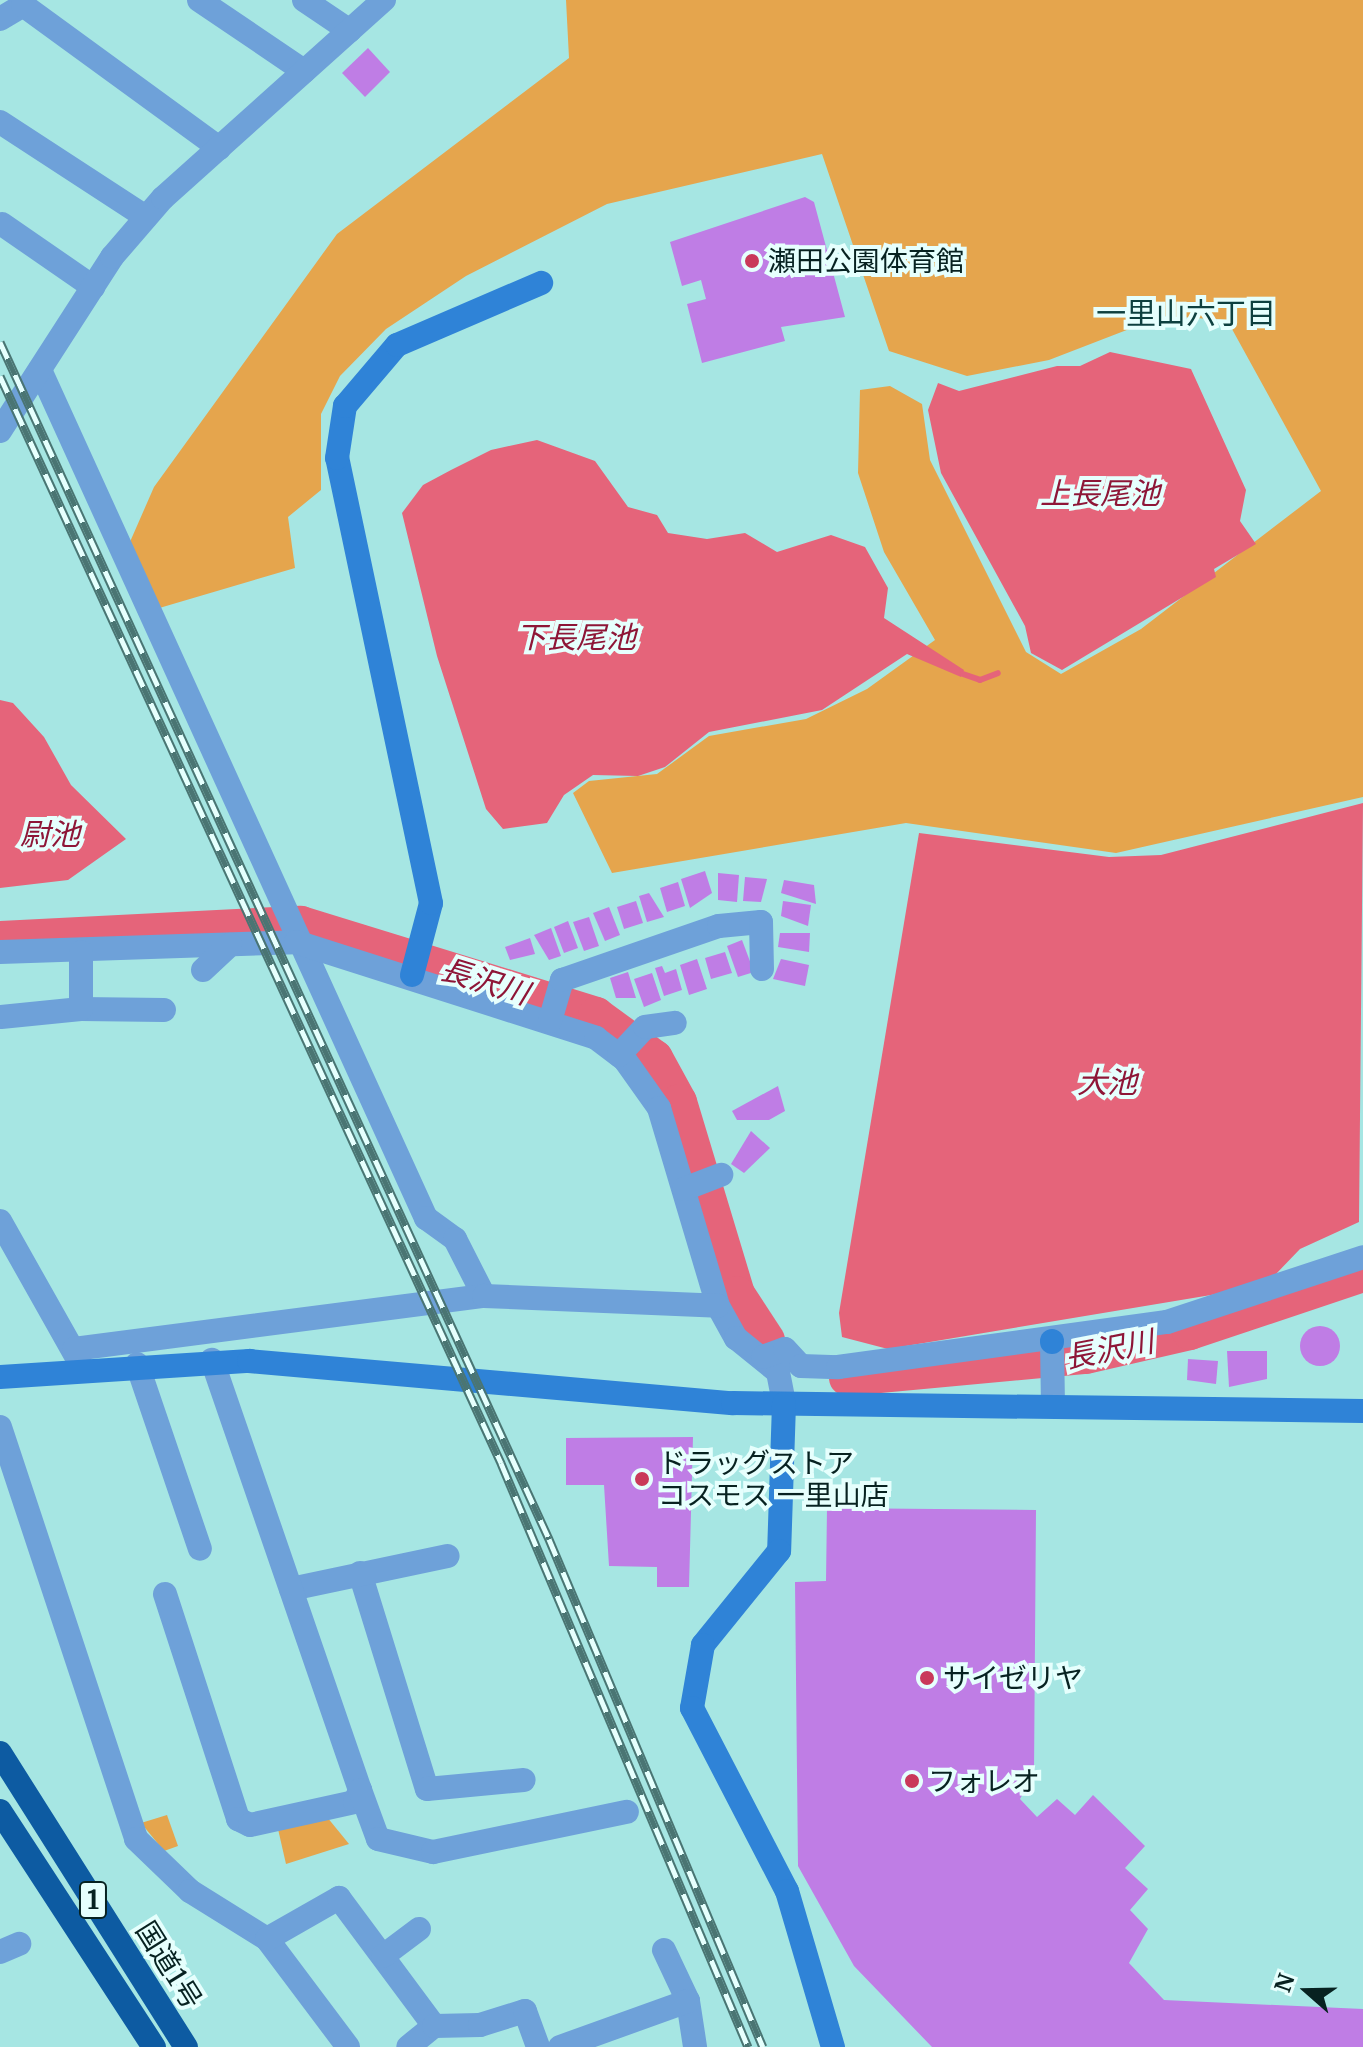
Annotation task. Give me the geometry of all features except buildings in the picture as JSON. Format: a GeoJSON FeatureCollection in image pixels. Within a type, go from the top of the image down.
{"type":"FeatureCollection","features":[{"type":"Feature","properties":{"kind":"highway","name":"国道1号"},"geometry":{"type":"LineString","coordinates":[[0,1753],[186,2047]]}},
{"type":"Feature","properties":{"kind":"highway","name":"国道1号"},"geometry":{"type":"LineString","coordinates":[[0,1811],[154,2047]]}},
{"type":"Feature","properties":{"kind":"highway"},"geometry":{"type":"LineString","coordinates":[[139,1975],[205,2047]]}},
{"type":"Feature","properties":{"kind":"highway"},"geometry":{"type":"LineString","coordinates":[[113,1984],[140,2047]]}},
{"type":"Feature","properties":{"kind":"street"},"geometry":{"type":"LineString","coordinates":[[199,0],[304,71]]}},
{"type":"Feature","properties":{"kind":"street"},"geometry":{"type":"LineString","coordinates":[[304,0],[350,31]]}},
{"type":"Feature","properties":{"kind":"street"},"geometry":{"type":"LineString","coordinates":[[0,431],[93,287],[146,217],[384,0]]}},
{"type":"Feature","properties":{"kind":"street"},"geometry":{"type":"LineString","coordinates":[[0,19],[23,5],[219,148]]}},
{"type":"Feature","properties":{"kind":"street"},"geometry":{"type":"LineString","coordinates":[[0,122],[146,217]]}},
{"type":"Feature","properties":{"kind":"street"},"geometry":{"type":"LineString","coordinates":[[2,224],[93,287]]}},
{"type":"Feature","properties":{"kind":"street"},"geometry":{"type":"LineString","coordinates":[[412,975],[431,903],[337,458],[345,406],[397,345],[541,283]]}},
{"type":"Feature","properties":{"kind":"street"},"geometry":{"type":"LineString","coordinates":[[40,370],[296,942],[426,1218],[455,1239],[484,1296]]}},
{"type":"Feature","properties":{"kind":"street"},"geometry":{"type":"LineString","coordinates":[[550,1020],[562,982],[719,926],[761,922],[762,969]]}},
{"type":"Feature","properties":{"kind":"street"},"geometry":{"type":"LineString","coordinates":[[0,952],[81,952],[296,942],[412,975],[550,1020],[619,1054],[659,1108],[718,1306],[736,1338],[763,1357],[782,1382],[779,1551],[703,1645],[692,1708],[787,1891],[833,2047]]}},
{"type":"Feature","properties":{"kind":"street"},"geometry":{"type":"LineString","coordinates":[[203,970],[230,945]]}},
{"type":"Feature","properties":{"kind":"street"},"geometry":{"type":"LineString","coordinates":[[81,952],[81,1009]]}},
{"type":"Feature","properties":{"kind":"street"},"geometry":{"type":"LineString","coordinates":[[1,1017],[81,1009],[164,1010]]}},
{"type":"Feature","properties":{"kind":"street"},"geometry":{"type":"LineString","coordinates":[[619,1054],[644,1028],[675,1023]]}},
{"type":"Feature","properties":{"kind":"street"},"geometry":{"type":"LineString","coordinates":[[685,1189],[720,1175]]}},
{"type":"Feature","properties":{"kind":"street"},"geometry":{"type":"LineString","coordinates":[[0,1221],[78,1359]]}},
{"type":"Feature","properties":{"kind":"street"},"geometry":{"type":"LineString","coordinates":[[763,1357],[785,1349],[801,1366],[838,1367],[1052,1342],[1167,1322],[1363,1257]]}},
{"type":"Feature","properties":{"kind":"street"},"geometry":{"type":"LineString","coordinates":[[0,1377],[78,1359],[484,1296],[718,1306]]}},
{"type":"Feature","properties":{"kind":"street"},"geometry":{"type":"LineString","coordinates":[[1052,1342],[1053,1407]]}},
{"type":"Feature","properties":{"kind":"street"},"geometry":{"type":"LineString","coordinates":[[78,1359],[137,1364],[212,1360],[784,1404],[1363,1411]]}},
{"type":"Feature","properties":{"kind":"street"},"geometry":{"type":"LineString","coordinates":[[212,1360],[378,1839],[433,1852],[627,1812]]}},
{"type":"Feature","properties":{"kind":"street"},"geometry":{"type":"LineString","coordinates":[[137,1364],[200,1549]]}},
{"type":"Feature","properties":{"kind":"street"},"geometry":{"type":"LineString","coordinates":[[0,1427],[136,1839],[190,1891],[267,1939],[348,2047]]}},
{"type":"Feature","properties":{"kind":"street"},"geometry":{"type":"LineString","coordinates":[[291,1589],[448,1556]]}},
{"type":"Feature","properties":{"kind":"street"},"geometry":{"type":"LineString","coordinates":[[360,1573],[427,1789],[524,1780]]}},
{"type":"Feature","properties":{"kind":"street"},"geometry":{"type":"LineString","coordinates":[[165,1594],[238,1819],[250,1825],[355,1802],[360,1790]]}},
{"type":"Feature","properties":{"kind":"street"},"geometry":{"type":"LineString","coordinates":[[267,1939],[339,1898],[434,2026]]}},
{"type":"Feature","properties":{"kind":"street"},"geometry":{"type":"LineString","coordinates":[[383,1956],[419,1929]]}},
{"type":"Feature","properties":{"kind":"street"},"geometry":{"type":"LineString","coordinates":[[664,1950],[688,2001],[695,2047]]}},
{"type":"Feature","properties":{"kind":"street"},"geometry":{"type":"LineString","coordinates":[[560,2047],[688,2001]]}},
{"type":"Feature","properties":{"kind":"street"},"geometry":{"type":"LineString","coordinates":[[408,2047],[434,2026],[480,2025],[525,2011],[538,2047]]}},
{"type":"Feature","properties":{"kind":"shaded area"},"geometry":{"type":"Polygon","coordinates":[[[566,0],[1363,0],[1363,797],[1116,853],[906,823],[612,873],[573,793],[589,781],[657,774],[709,736],[806,719],[867,689],[935,640],[884,552],[858,473],[860,390],[890,386],[922,404],[930,460],[1026,652],[1061,674],[1141,629],[1321,491],[1227,320],[1163,316],[1049,360],[967,376],[889,351],[822,154],[607,204],[466,276],[386,329],[340,376],[321,414],[321,490],[288,517],[295,568],[156,609],[126,551],[154,487],[337,234],[569,58],[566,0]]]}},
{"type":"Feature","properties":{"kind":"shaded area"},"geometry":{"type":"Polygon","coordinates":[[[167,1815],[178,1846],[164,1851],[141,1823],[167,1815]]]}},
{"type":"Feature","properties":{"kind":"shaded area"},"geometry":{"type":"Polygon","coordinates":[[[327,1817],[349,1844],[286,1864],[278,1829],[327,1817]]]}},
{"type":"Feature","properties":{"kind":"water","name":"上長尾池"},"geometry":{"type":"Polygon","coordinates":[[[1110,352],[1191,369],[1246,490],[1240,521],[1256,544],[1214,569],[1216,577],[1062,670],[1031,653],[1025,626],[941,473],[928,410],[938,383],[959,391],[1057,366],[1080,366],[1110,352]]]}},
{"type":"Feature","properties":{"kind":"water","name":"下長尾池"},"geometry":{"type":"Polygon","coordinates":[[[537,440],[595,461],[628,507],[657,515],[668,533],[707,539],[745,533],[777,552],[831,535],[865,547],[888,588],[884,618],[964,670],[961,677],[907,654],[822,710],[709,732],[665,767],[638,776],[593,775],[564,795],[547,823],[503,829],[486,809],[437,656],[402,513],[423,485],[491,450],[537,440]]]}},
{"type":"Feature","properties":{"kind":"water","name":"尉池"},"geometry":{"type":"Polygon","coordinates":[[[0,700],[13,703],[44,737],[71,785],[126,839],[68,880],[0,888],[0,700]]]}},
{"type":"Feature","properties":{"kind":"water","name":"大池"},"geometry":{"type":"Polygon","coordinates":[[[1363,803],[1359,1222],[1300,1249],[1275,1275],[1217,1294],[888,1349],[842,1337],[839,1313],[919,833],[1109,857],[1161,855],[1363,803]]]}},
{"type":"Feature","properties":{"kind":"waterway"},"geometry":{"type":"LineString","coordinates":[[963,674],[980,680],[998,673]]}},
{"type":"Feature","properties":{"kind":"waterway","name":"長沢川"},"geometry":{"type":"LineString","coordinates":[[0,939],[301,924],[596,1015],[655,1058],[679,1102],[737,1294],[767,1340]]}},
{"type":"Feature","properties":{"kind":"waterway","name":"長沢川"},"geometry":{"type":"LineString","coordinates":[[847,1378],[1086,1356],[1190,1332],[1363,1274]]}},
{"type":"Feature","properties":{"kind":"railway"},"geometry":{"type":"LineString","coordinates":[[0,342],[549,1539],[763,2047]]}},
{"type":"Feature","properties":{"kind":"railway"},"geometry":{"type":"LineString","coordinates":[[0,376],[501,1463],[748,2047]]}},
{"type":"Feature","properties":{"kind":"place","name":"瀬田公園体育館"},"geometry":{"type":"Point","coordinates":[752,261]}},
{"type":"Feature","properties":{"kind":"place","name":"ドラッグストア コスモス 一里山店"},"geometry":{"type":"Point","coordinates":[642,1479]}},
{"type":"Feature","properties":{"kind":"place","name":"サイゼリヤ"},"geometry":{"type":"Point","coordinates":[927,1678]}},
{"type":"Feature","properties":{"kind":"place","name":"フォレオ"},"geometry":{"type":"Point","coordinates":[912,1781]}},
{"type":"Feature","properties":{"kind":"district","name":"一里山六丁目"},"geometry":{"type":"Point","coordinates":[1186,313]}}]}
